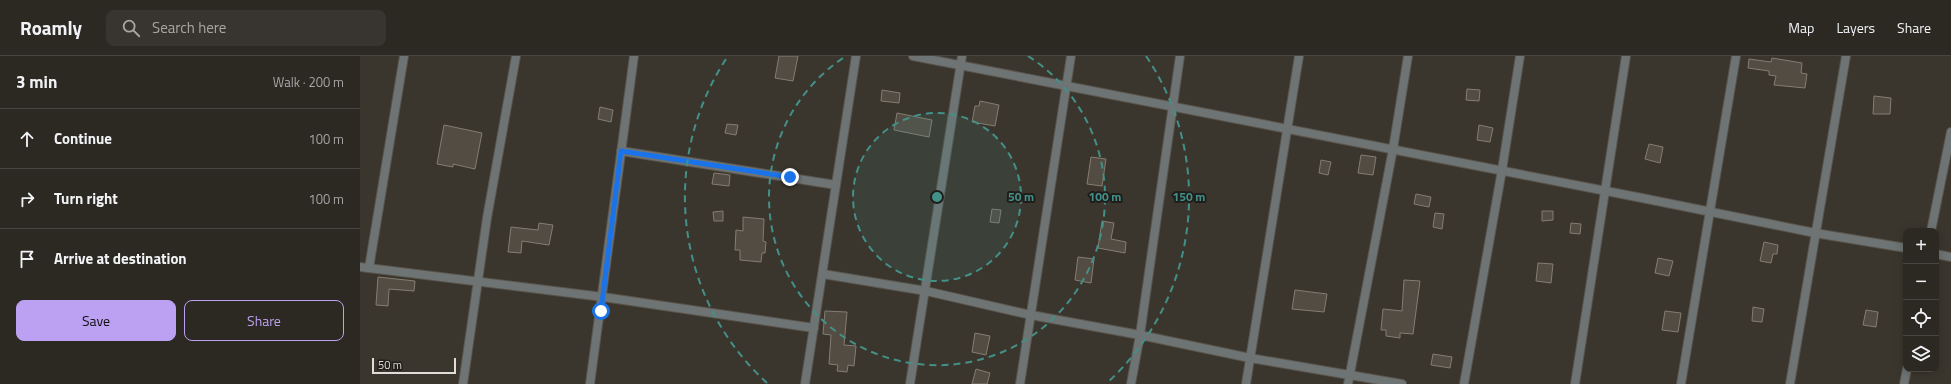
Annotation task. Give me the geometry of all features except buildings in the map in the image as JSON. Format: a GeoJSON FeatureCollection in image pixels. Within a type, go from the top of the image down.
{"type":"FeatureCollection","features":[{"type":"Feature","properties":{"kind":"street"},"geometry":{"type":"LineString","coordinates":[[369,268],[404,56]]}},
{"type":"Feature","properties":{"kind":"street"},"geometry":{"type":"LineString","coordinates":[[463,384],[487,218],[516,56]]}},
{"type":"Feature","properties":{"kind":"street"},"geometry":{"type":"LineString","coordinates":[[590,384],[603,297],[634,56]]}},
{"type":"Feature","properties":{"kind":"street"},"geometry":{"type":"LineString","coordinates":[[805,384],[856,56]]}},
{"type":"Feature","properties":{"kind":"street"},"geometry":{"type":"LineString","coordinates":[[913,56],[1605,190],[1815,233],[1903,248]]}},
{"type":"Feature","properties":{"kind":"street"},"geometry":{"type":"LineString","coordinates":[[910,384],[926,292],[962,56]]}},
{"type":"Feature","properties":{"kind":"street"},"geometry":{"type":"LineString","coordinates":[[1020,384],[1071,56]]}},
{"type":"Feature","properties":{"kind":"street"},"geometry":{"type":"LineString","coordinates":[[1131,384],[1140,335],[1180,56]]}},
{"type":"Feature","properties":{"kind":"street"},"geometry":{"type":"LineString","coordinates":[[1246,384],[1299,56]]}},
{"type":"Feature","properties":{"kind":"street"},"geometry":{"type":"LineString","coordinates":[[1348,384],[1393,149],[1408,56]]}},
{"type":"Feature","properties":{"kind":"street"},"geometry":{"type":"LineString","coordinates":[[1464,384],[1502,170],[1520,56]]}},
{"type":"Feature","properties":{"kind":"street"},"geometry":{"type":"LineString","coordinates":[[1575,384],[1626,56]]}},
{"type":"Feature","properties":{"kind":"street"},"geometry":{"type":"LineString","coordinates":[[1681,384],[1736,56]]}},
{"type":"Feature","properties":{"kind":"street"},"geometry":{"type":"LineString","coordinates":[[1790,384],[1846,56]]}},
{"type":"Feature","properties":{"kind":"street"},"geometry":{"type":"LineString","coordinates":[[1932,228],[1951,132]]}},
{"type":"Feature","properties":{"kind":"street"},"geometry":{"type":"LineString","coordinates":[[621,151],[836,185]]}},
{"type":"Feature","properties":{"kind":"street"},"geometry":{"type":"LineString","coordinates":[[1939,255],[1951,257]]}},
{"type":"Feature","properties":{"kind":"street"},"geometry":{"type":"LineString","coordinates":[[360,268],[603,297],[814,328]]}},
{"type":"Feature","properties":{"kind":"street"},"geometry":{"type":"LineString","coordinates":[[823,274],[926,292],[1031,315],[1140,335],[1250,358],[1402,384]]}},
{"type":"Feature","properties":{"kind":"street"},"geometry":{"type":"LineString","coordinates":[[1904,384],[1906,372]]}},
{"type":"Feature","properties":{"kind":"route"},"geometry":{"type":"LineString","coordinates":[[601,311],[621,151],[790,177]]}}]}
